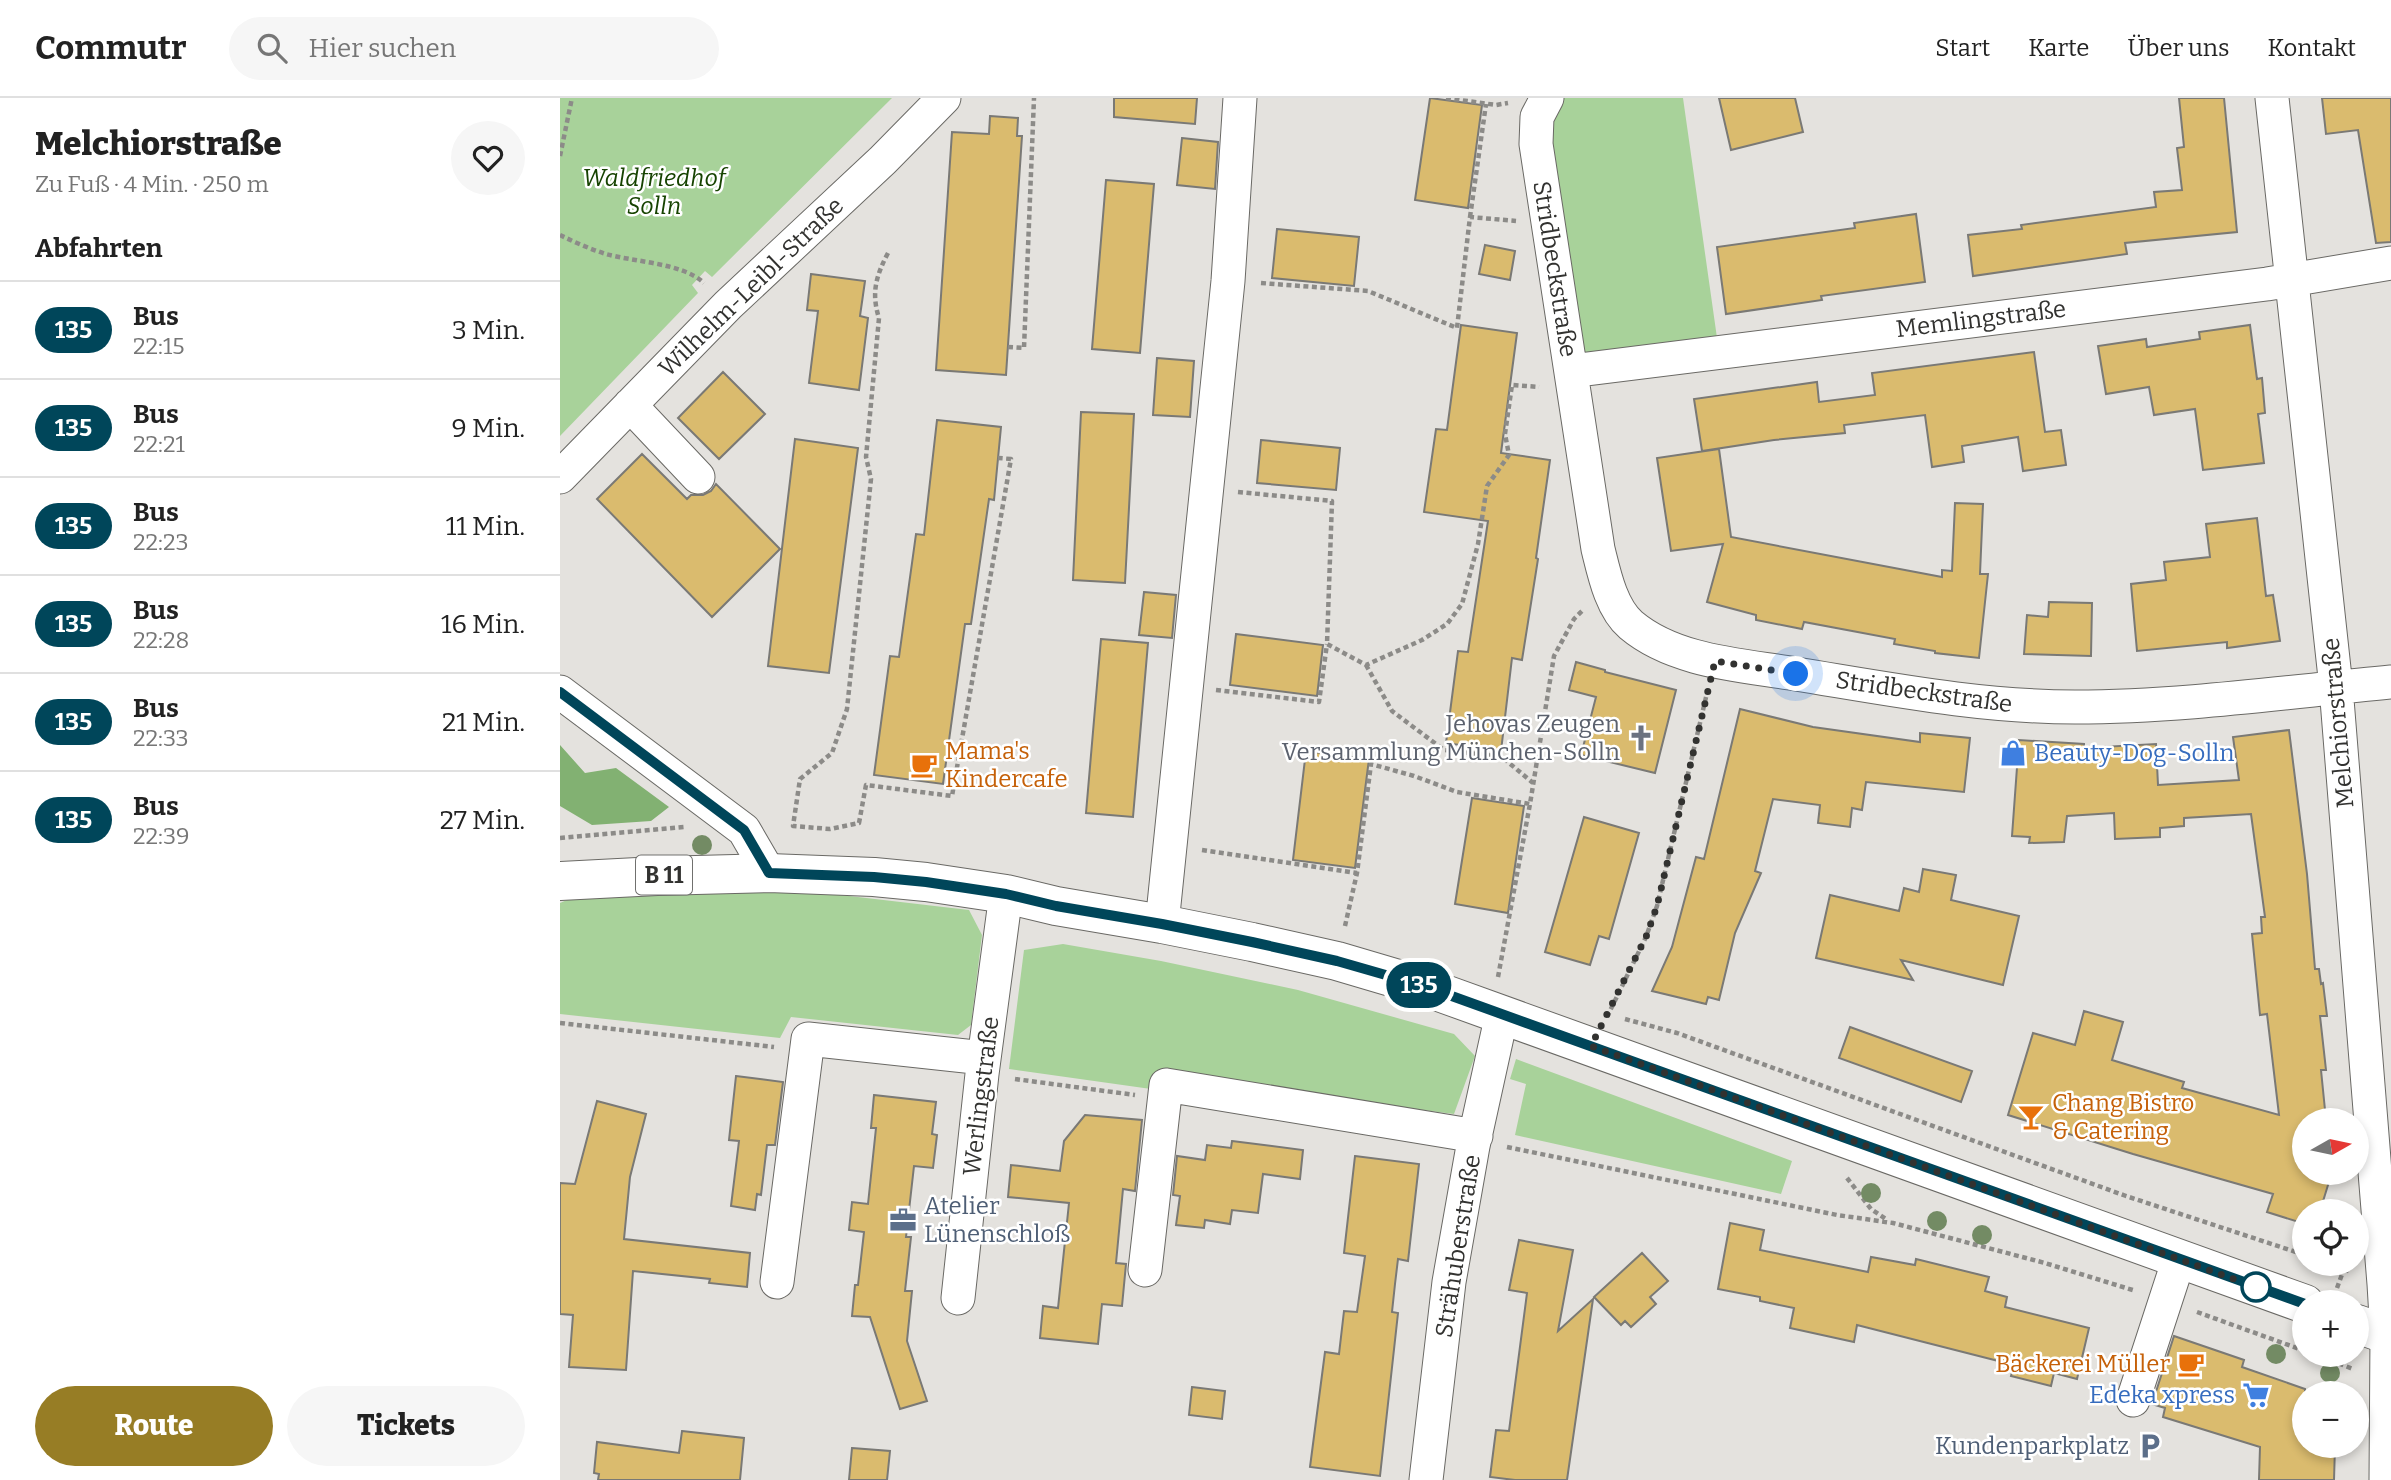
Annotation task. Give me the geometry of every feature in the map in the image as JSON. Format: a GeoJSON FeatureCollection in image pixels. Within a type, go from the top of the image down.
{"type":"FeatureCollection","features":[{"type":"Feature","properties":{"kind":"main road","name":"B 11"},"geometry":{"type":"LineString","coordinates":[[560,881],[769,873],[926,882],[1006,894],[1056,906],[1162,924],[1337,961],[1424,986],[1500,998],[1598,1026],[2179,1259],[2292,1299]]}},
{"type":"Feature","properties":{"kind":"street","name":"Wilhelm-Leibl-Straße"},"geometry":{"type":"LineString","coordinates":[[560,477],[728,306],[883,160],[944,98]]}},
{"type":"Feature","properties":{"kind":"street"},"geometry":{"type":"LineString","coordinates":[[1162,924],[1228,281],[1240,98]]}},
{"type":"Feature","properties":{"kind":"street","name":"Stridbeckstraße"},"geometry":{"type":"LineString","coordinates":[[1547,98],[1537,117],[1536,144],[1598,549],[1607,589],[1629,624],[1658,644],[1715,661],[1930,696],[2009,705],[2147,705],[2391,682]]}},
{"type":"Feature","properties":{"kind":"street","name":"Melchiorstraße"},"geometry":{"type":"LineString","coordinates":[[2272,98],[2336,687],[2378,1331],[2386,1381],[2388,1474]]}},
{"type":"Feature","properties":{"kind":"street","name":"Memlingstraße"},"geometry":{"type":"LineString","coordinates":[[1572,378],[2291,280],[2391,263]]}},
{"type":"Feature","properties":{"kind":"street"},"geometry":{"type":"LineString","coordinates":[[630,405],[698,477]]}},
{"type":"Feature","properties":{"kind":"street"},"geometry":{"type":"LineString","coordinates":[[560,692],[744,830],[769,873]]}},
{"type":"Feature","properties":{"kind":"street","name":"Werlingstraße"},"geometry":{"type":"LineString","coordinates":[[958,1298],[984,1058],[1006,894]]}},
{"type":"Feature","properties":{"kind":"street","name":"Strähuberstraße"},"geometry":{"type":"LineString","coordinates":[[1426,1480],[1449,1282],[1500,998]]}},
{"type":"Feature","properties":{"kind":"street"},"geometry":{"type":"LineString","coordinates":[[777,1282],[808,1039],[984,1058]]}},
{"type":"Feature","properties":{"kind":"street"},"geometry":{"type":"LineString","coordinates":[[1144,1269],[1166,1085],[1476,1136]]}},
{"type":"Feature","properties":{"kind":"street"},"geometry":{"type":"LineString","coordinates":[[2133,1400],[2179,1259]]}},
{"type":"Feature","properties":{"kind":"path"},"geometry":{"type":"LineString","coordinates":[[560,156],[572,98]]}},
{"type":"Feature","properties":{"kind":"path"},"geometry":{"type":"LineString","coordinates":[[1008,346],[1024,348],[1034,98]]}},
{"type":"Feature","properties":{"kind":"path"},"geometry":{"type":"LineString","coordinates":[[1446,98],[1496,106],[1512,102]]}},
{"type":"Feature","properties":{"kind":"path"},"geometry":{"type":"LineString","coordinates":[[1228,281],[1368,291],[1457,328],[1486,104]]}},
{"type":"Feature","properties":{"kind":"path"},"geometry":{"type":"LineString","coordinates":[[1470,217],[1548,223]]}},
{"type":"Feature","properties":{"kind":"path"},"geometry":{"type":"LineString","coordinates":[[560,235],[604,253],[673,269],[698,278]]}},
{"type":"Feature","properties":{"kind":"path"},"geometry":{"type":"LineString","coordinates":[[888,253],[878,271],[874,302],[879,318],[866,457],[871,478],[847,709],[832,754],[800,779],[793,826],[830,829],[859,823],[866,785],[952,796],[1011,459],[998,458]]}},
{"type":"Feature","properties":{"kind":"path"},"geometry":{"type":"LineString","coordinates":[[1366,665],[1422,640],[1447,624],[1462,604],[1478,544],[1487,486],[1509,455],[1505,434],[1512,385],[1550,388],[1572,378]]}},
{"type":"Feature","properties":{"kind":"path"},"geometry":{"type":"LineString","coordinates":[[1188,686],[1319,702],[1327,644],[1332,501],[1206,488]]}},
{"type":"Feature","properties":{"kind":"path"},"geometry":{"type":"LineString","coordinates":[[1500,998],[1554,656],[1574,619],[1607,589]]}},
{"type":"Feature","properties":{"kind":"path"},"geometry":{"type":"LineString","coordinates":[[1327,644],[1366,665],[1392,711],[1444,750],[1502,757],[1533,784]]}},
{"type":"Feature","properties":{"kind":"path"},"geometry":{"type":"LineString","coordinates":[[1598,1026],[1646,937],[1657,906],[1715,661]]}},
{"type":"Feature","properties":{"kind":"path"},"geometry":{"type":"LineString","coordinates":[[1343,935],[1357,873],[1371,764],[1457,792],[1530,804]]}},
{"type":"Feature","properties":{"kind":"path"},"geometry":{"type":"LineString","coordinates":[[560,838],[688,827]]}},
{"type":"Feature","properties":{"kind":"path"},"geometry":{"type":"LineString","coordinates":[[1172,846],[1357,873]]}},
{"type":"Feature","properties":{"kind":"path"},"geometry":{"type":"LineString","coordinates":[[1598,1026],[1632,1020],[1677,1032],[2126,1196],[2292,1251]]}},
{"type":"Feature","properties":{"kind":"path"},"geometry":{"type":"LineString","coordinates":[[1893,1223],[2045,1262],[2292,1346]]}},
{"type":"Feature","properties":{"kind":"path"},"geometry":{"type":"LineString","coordinates":[[2349,1367],[2386,1381]]}},
{"type":"Feature","properties":{"kind":"green space","name":"Waldfriedhof Solln"},"geometry":{"type":"Polygon","coordinates":[[[560,98],[892,98],[712,277],[705,271],[692,285],[698,293],[560,436],[560,98]]]}},
{"type":"Feature","properties":{"kind":"green space"},"geometry":{"type":"Polygon","coordinates":[[[1547,98],[1683,98],[1719,352],[1571,371],[1547,98]]]}},
{"type":"Feature","properties":{"kind":"green space"},"geometry":{"type":"Polygon","coordinates":[[[560,745],[585,773],[616,768],[669,807],[651,821],[592,825],[560,806],[560,745]]]}},
{"type":"Feature","properties":{"kind":"green space"},"geometry":{"type":"Polygon","coordinates":[[[708,891],[815,892],[969,910],[982,935],[971,1025],[958,1035],[791,1017],[780,1038],[560,1014],[560,903],[576,896],[708,891]]]}},
{"type":"Feature","properties":{"kind":"green space"},"geometry":{"type":"Polygon","coordinates":[[[1063,944],[1161,961],[1298,990],[1454,1034],[1475,1056],[1454,1114],[1155,1076],[1151,1089],[1009,1069],[1024,950],[1063,944]]]}},
{"type":"Feature","properties":{"kind":"green space"},"geometry":{"type":"Polygon","coordinates":[[[1516,1059],[1792,1161],[1781,1194],[1515,1135],[1526,1084],[1510,1079],[1516,1059]]]}},
{"type":"Feature","properties":{"kind":"building"},"geometry":{"type":"Polygon","coordinates":[[[1114,98],[1197,98],[1195,124],[1114,117],[1114,98]]]}},
{"type":"Feature","properties":{"kind":"building"},"geometry":{"type":"Polygon","coordinates":[[[1430,98],[1482,105],[1468,208],[1415,200],[1430,98]]]}},
{"type":"Feature","properties":{"kind":"building"},"geometry":{"type":"Polygon","coordinates":[[[1719,98],[1795,98],[1803,132],[1731,150],[1719,98]]]}},
{"type":"Feature","properties":{"kind":"building"},"geometry":{"type":"Polygon","coordinates":[[[2179,98],[2224,98],[2237,232],[2125,243],[2127,254],[1973,276],[1968,235],[2156,207],[2154,192],[2182,190],[2177,148],[2184,147],[2179,98]]]}},
{"type":"Feature","properties":{"kind":"building"},"geometry":{"type":"Polygon","coordinates":[[[2322,98],[2391,98],[2391,242],[2376,243],[2358,130],[2326,134],[2322,98]]]}},
{"type":"Feature","properties":{"kind":"building"},"geometry":{"type":"Polygon","coordinates":[[[990,116],[1018,118],[1017,136],[1022,136],[1006,375],[936,370],[952,132],[989,134],[990,116]]]}},
{"type":"Feature","properties":{"kind":"building"},"geometry":{"type":"Polygon","coordinates":[[[1182,138],[1218,142],[1215,189],[1177,185],[1182,138]]]}},
{"type":"Feature","properties":{"kind":"building"},"geometry":{"type":"Polygon","coordinates":[[[1106,180],[1154,184],[1140,353],[1092,349],[1106,180]]]}},
{"type":"Feature","properties":{"kind":"building"},"geometry":{"type":"Polygon","coordinates":[[[1916,214],[1925,282],[1821,296],[1822,300],[1726,314],[1717,247],[1855,228],[1854,223],[1916,214]]]}},
{"type":"Feature","properties":{"kind":"building"},"geometry":{"type":"Polygon","coordinates":[[[1277,229],[1359,237],[1354,286],[1272,278],[1277,229]]]}},
{"type":"Feature","properties":{"kind":"building"},"geometry":{"type":"Polygon","coordinates":[[[1485,245],[1515,251],[1510,280],[1479,274],[1485,245]]]}},
{"type":"Feature","properties":{"kind":"building"},"geometry":{"type":"Polygon","coordinates":[[[811,274],[865,281],[860,316],[868,318],[859,390],[809,383],[818,311],[807,310],[811,274]]]}},
{"type":"Feature","properties":{"kind":"building"},"geometry":{"type":"Polygon","coordinates":[[[1461,325],[1517,333],[1501,453],[1550,460],[1522,660],[1512,658],[1501,751],[1446,743],[1458,651],[1468,652],[1488,521],[1424,512],[1436,429],[1447,430],[1461,325]]]}},
{"type":"Feature","properties":{"kind":"building"},"geometry":{"type":"Polygon","coordinates":[[[2250,325],[2257,379],[2262,378],[2265,413],[2258,414],[2264,463],[2203,470],[2195,409],[2154,415],[2149,387],[2106,394],[2098,346],[2146,339],[2147,347],[2200,339],[2199,332],[2250,325]]]}},
{"type":"Feature","properties":{"kind":"building"},"geometry":{"type":"Polygon","coordinates":[[[2034,352],[2045,432],[2061,430],[2066,465],[2023,471],[2018,437],[1962,446],[1964,462],[1932,467],[1925,415],[1844,425],[1845,433],[1702,451],[1694,399],[1817,382],[1819,402],[1875,395],[1872,373],[2034,352]]]}},
{"type":"Feature","properties":{"kind":"building"},"geometry":{"type":"Polygon","coordinates":[[[1157,358],[1194,361],[1190,417],[1153,415],[1157,358]]]}},
{"type":"Feature","properties":{"kind":"building"},"geometry":{"type":"Polygon","coordinates":[[[723,372],[765,414],[719,459],[678,418],[723,372]]]}},
{"type":"Feature","properties":{"kind":"building"},"geometry":{"type":"Polygon","coordinates":[[[1081,412],[1134,414],[1125,583],[1073,580],[1081,412]]]}},
{"type":"Feature","properties":{"kind":"building"},"geometry":{"type":"Polygon","coordinates":[[[937,420],[1001,427],[994,500],[989,499],[971,624],[965,624],[943,784],[874,775],[890,656],[899,657],[916,534],[924,535],[937,420]]]}},
{"type":"Feature","properties":{"kind":"building"},"geometry":{"type":"Polygon","coordinates":[[[795,439],[858,448],[829,673],[768,666],[795,439]]]}},
{"type":"Feature","properties":{"kind":"building"},"geometry":{"type":"Polygon","coordinates":[[[1261,440],[1340,448],[1336,490],[1257,483],[1261,440]]]}},
{"type":"Feature","properties":{"kind":"building"},"geometry":{"type":"Polygon","coordinates":[[[1719,449],[1731,537],[1942,577],[1942,570],[1952,571],[1955,503],[1983,504],[1980,574],[1988,574],[1979,658],[1935,653],[1894,644],[1895,639],[1804,622],[1802,629],[1756,620],[1756,615],[1707,602],[1723,544],[1671,551],[1657,458],[1719,449]]]}},
{"type":"Feature","properties":{"kind":"building"},"geometry":{"type":"Polygon","coordinates":[[[642,454],[687,499],[691,495],[703,495],[711,491],[716,484],[780,549],[712,617],[597,499],[642,454]]]}},
{"type":"Feature","properties":{"kind":"building"},"geometry":{"type":"Polygon","coordinates":[[[2257,518],[2266,596],[2273,595],[2280,641],[2227,648],[2227,642],[2137,651],[2131,584],[2166,580],[2164,562],[2210,557],[2206,524],[2257,518]]]}},
{"type":"Feature","properties":{"kind":"building"},"geometry":{"type":"Polygon","coordinates":[[[1144,592],[1176,595],[1172,638],[1139,635],[1144,592]]]}},
{"type":"Feature","properties":{"kind":"building"},"geometry":{"type":"Polygon","coordinates":[[[2049,602],[2092,603],[2091,656],[2024,654],[2027,615],[2048,617],[2049,602]]]}},
{"type":"Feature","properties":{"kind":"building"},"geometry":{"type":"Polygon","coordinates":[[[1236,634],[1323,645],[1317,696],[1230,685],[1236,634]]]}},
{"type":"Feature","properties":{"kind":"building"},"geometry":{"type":"Polygon","coordinates":[[[1101,639],[1148,643],[1133,817],[1086,813],[1101,639]]]}},
{"type":"Feature","properties":{"kind":"building"},"geometry":{"type":"Polygon","coordinates":[[[1576,662],[1676,690],[1655,773],[1581,755],[1596,697],[1569,690],[1576,662]]]}},
{"type":"Feature","properties":{"kind":"building"},"geometry":{"type":"Polygon","coordinates":[[[1740,709],[1813,727],[1920,742],[1920,733],[1970,738],[1964,792],[1866,782],[1862,810],[1852,808],[1850,827],[1818,823],[1820,805],[1773,799],[1755,871],[1761,873],[1735,933],[1719,1000],[1708,997],[1706,1004],[1652,991],[1672,947],[1696,857],[1704,859],[1740,709]]]}},
{"type":"Feature","properties":{"kind":"building"},"geometry":{"type":"Polygon","coordinates":[[[2289,730],[2307,874],[2315,969],[2319,969],[2321,984],[2323,983],[2327,1016],[2320,1016],[2326,1070],[2321,1070],[2325,1108],[2292,1108],[2292,1185],[2328,1185],[2324,1199],[2292,1199],[2292,1220],[2267,1212],[2273,1194],[2008,1115],[2033,1033],[2075,1045],[2084,1011],[2123,1022],[2112,1060],[2184,1082],[2182,1088],[2279,1115],[2267,1014],[2260,1015],[2252,934],[2262,933],[2261,917],[2265,917],[2251,814],[2184,818],[2184,826],[2160,828],[2160,837],[2115,839],[2114,813],[2067,816],[2064,842],[2029,843],[2030,837],[2012,836],[2019,740],[2084,744],[2084,748],[2156,744],[2158,785],[2239,780],[2233,737],[2289,730]]]}},
{"type":"Feature","properties":{"kind":"building"},"geometry":{"type":"Polygon","coordinates":[[[1306,751],[1369,759],[1355,868],[1293,860],[1306,751]]]}},
{"type":"Feature","properties":{"kind":"building"},"geometry":{"type":"Polygon","coordinates":[[[1472,798],[1524,806],[1508,913],[1455,904],[1472,798]]]}},
{"type":"Feature","properties":{"kind":"building"},"geometry":{"type":"Polygon","coordinates":[[[1584,817],[1639,833],[1609,939],[1599,936],[1590,965],[1545,952],[1584,817]]]}},
{"type":"Feature","properties":{"kind":"building"},"geometry":{"type":"Polygon","coordinates":[[[1923,869],[1956,875],[1951,900],[2019,916],[2003,985],[1901,960],[1913,980],[1816,958],[1830,895],[1899,911],[1904,888],[1919,892],[1923,869]]]}},
{"type":"Feature","properties":{"kind":"building"},"geometry":{"type":"Polygon","coordinates":[[[1850,1027],[1972,1071],[1961,1102],[1839,1058],[1850,1027]]]}},
{"type":"Feature","properties":{"kind":"building"},"geometry":{"type":"Polygon","coordinates":[[[736,1076],[783,1082],[775,1145],[767,1145],[761,1195],[757,1194],[755,1210],[731,1206],[739,1141],[729,1140],[736,1076]]]}},
{"type":"Feature","properties":{"kind":"building"},"geometry":{"type":"Polygon","coordinates":[[[874,1095],[936,1102],[932,1134],[937,1135],[933,1168],[914,1166],[906,1237],[911,1237],[905,1291],[912,1291],[907,1341],[927,1401],[900,1409],[870,1317],[852,1316],[864,1232],[849,1230],[852,1202],[868,1204],[876,1128],[871,1128],[874,1095]]]}},
{"type":"Feature","properties":{"kind":"building"},"geometry":{"type":"Polygon","coordinates":[[[597,1101],[646,1114],[630,1177],[624,1239],[750,1253],[747,1287],[709,1283],[710,1279],[633,1271],[626,1370],[569,1367],[573,1315],[560,1314],[560,1183],[575,1184],[597,1101]]]}},
{"type":"Feature","properties":{"kind":"building"},"geometry":{"type":"Polygon","coordinates":[[[1085,1115],[1142,1120],[1135,1191],[1123,1189],[1116,1263],[1126,1264],[1122,1306],[1102,1304],[1098,1344],[1040,1338],[1043,1306],[1058,1308],[1069,1203],[1008,1197],[1011,1165],[1060,1171],[1064,1141],[1085,1115]]]}},
{"type":"Feature","properties":{"kind":"building"},"geometry":{"type":"Polygon","coordinates":[[[1232,1141],[1303,1150],[1300,1179],[1263,1174],[1258,1213],[1232,1210],[1230,1224],[1205,1220],[1204,1228],[1176,1225],[1180,1196],[1173,1195],[1177,1156],[1205,1160],[1207,1145],[1231,1148],[1232,1141]]]}},
{"type":"Feature","properties":{"kind":"building"},"geometry":{"type":"Polygon","coordinates":[[[1355,1156],[1419,1164],[1408,1261],[1398,1259],[1392,1312],[1398,1313],[1380,1476],[1310,1467],[1325,1352],[1339,1354],[1344,1311],[1357,1312],[1365,1256],[1344,1253],[1355,1156]]]}},
{"type":"Feature","properties":{"kind":"building"},"geometry":{"type":"Polygon","coordinates":[[[1730,1223],[1764,1230],[1760,1250],[1868,1272],[1871,1257],[1915,1265],[1916,1259],[1989,1277],[1985,1291],[2007,1297],[2005,1307],[2089,1328],[2077,1379],[2054,1373],[2051,1386],[2011,1376],[2014,1365],[1857,1325],[1854,1342],[1790,1328],[1794,1308],[1760,1301],[1760,1297],[1718,1289],[1730,1223]]]}},
{"type":"Feature","properties":{"kind":"building"},"geometry":{"type":"Polygon","coordinates":[[[1519,1240],[1573,1250],[1558,1331],[1593,1299],[1567,1480],[1490,1477],[1496,1430],[1509,1431],[1527,1293],[1509,1290],[1519,1240]]]}},
{"type":"Feature","properties":{"kind":"building"},"geometry":{"type":"Polygon","coordinates":[[[1642,1253],[1668,1281],[1650,1297],[1656,1304],[1631,1327],[1625,1321],[1621,1325],[1594,1297],[1642,1253]]]}},
{"type":"Feature","properties":{"kind":"building"},"geometry":{"type":"Polygon","coordinates":[[[2174,1336],[2244,1360],[2242,1367],[2292,1384],[2292,1458],[2335,1458],[2334,1480],[2259,1480],[2260,1447],[2163,1417],[2165,1408],[2152,1404],[2174,1336]]]}},
{"type":"Feature","properties":{"kind":"building"},"geometry":{"type":"Polygon","coordinates":[[[1192,1387],[1225,1391],[1222,1419],[1189,1415],[1192,1387]]]}},
{"type":"Feature","properties":{"kind":"building"},"geometry":{"type":"Polygon","coordinates":[[[682,1431],[744,1438],[740,1480],[598,1480],[599,1474],[594,1473],[597,1442],[679,1453],[682,1431]]]}},
{"type":"Feature","properties":{"kind":"building"},"geometry":{"type":"Polygon","coordinates":[[[852,1448],[890,1451],[887,1480],[849,1480],[852,1448]]]}},
{"type":"Feature","properties":{"kind":"bus line","name":"135"},"geometry":{"type":"LineString","coordinates":[[560,692],[744,830],[769,873],[874,877],[964,887],[1162,924],[1337,961],[1424,986],[2292,1299]]}},
{"type":"Feature","properties":{"kind":"place","name":"Jehovas Zeugen Versammlung München-Solln"},"geometry":{"type":"Point","coordinates":[1641,738]}},
{"type":"Feature","properties":{"kind":"place","name":"Beauty-Dog-Solln"},"geometry":{"type":"Point","coordinates":[2013,753]}},
{"type":"Feature","properties":{"kind":"place","name":"Mama's Kindercafe"},"geometry":{"type":"Point","coordinates":[924,765]}},
{"type":"Feature","properties":{"kind":"place","name":"Chang Bistro & Catering"},"geometry":{"type":"Point","coordinates":[2031,1117]}},
{"type":"Feature","properties":{"kind":"place","name":"Atelier Lünenschloß"},"geometry":{"type":"Point","coordinates":[903,1220]}},
{"type":"Feature","properties":{"kind":"place","name":"Bäckerei Müller"},"geometry":{"type":"Point","coordinates":[2191,1364]}},
{"type":"Feature","properties":{"kind":"place","name":"Edeka xpress"},"geometry":{"type":"Point","coordinates":[2256,1395]}},
{"type":"Feature","properties":{"kind":"place","name":"Kundenparkplatz"},"geometry":{"type":"Point","coordinates":[2150,1446]}},
{"type":"Feature","properties":{"kind":"route"},"geometry":{"type":"LineString","coordinates":[[1796,674],[1715,661],[1657,906],[1646,937],[1591,1046],[2256,1287]]}}]}
